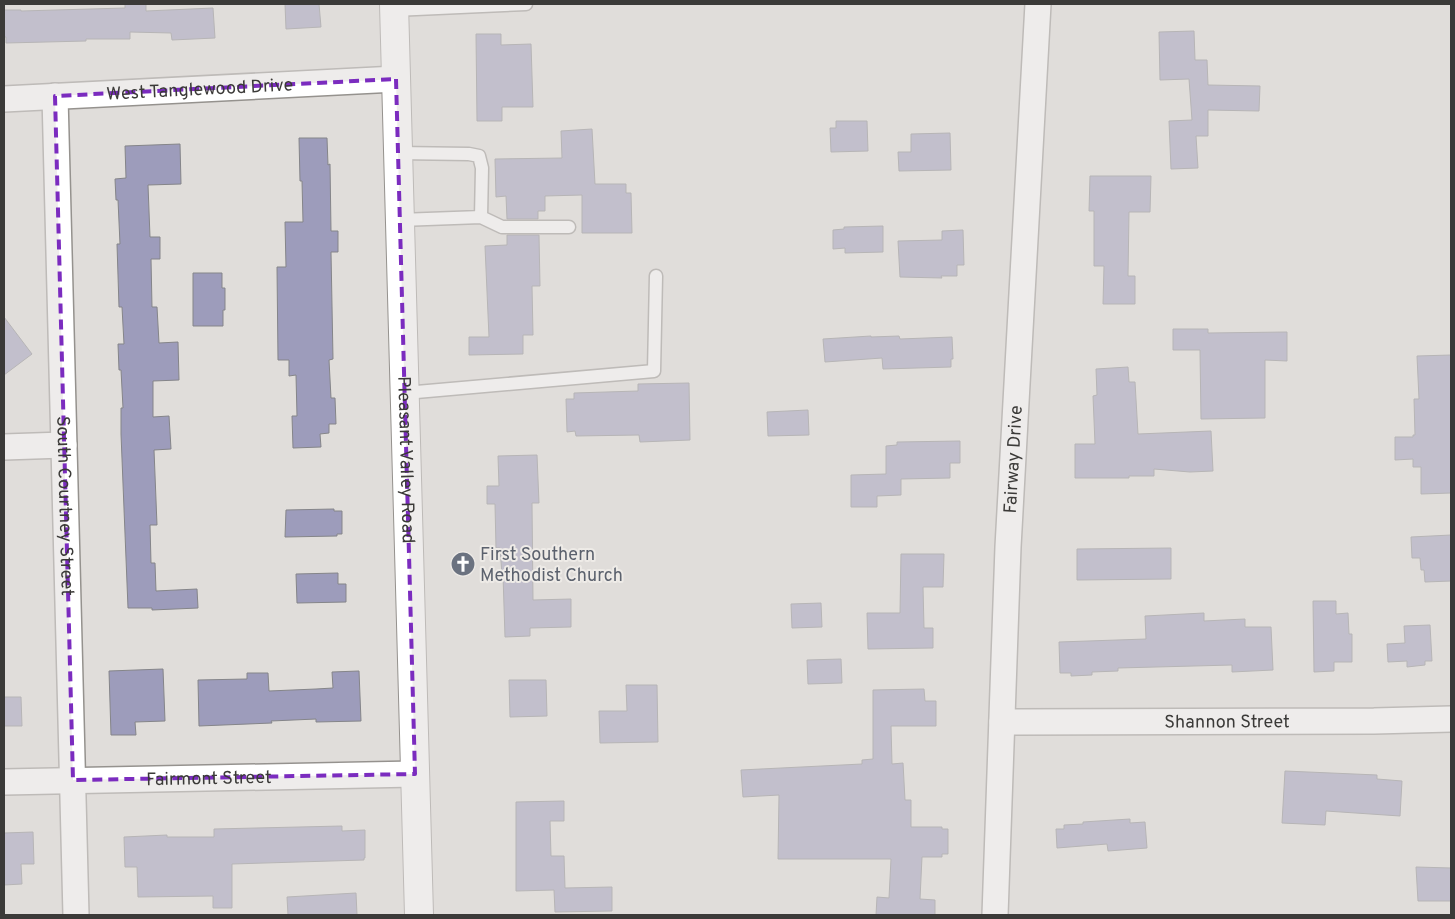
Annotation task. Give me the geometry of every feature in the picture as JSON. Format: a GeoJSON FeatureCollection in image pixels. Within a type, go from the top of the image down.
{"type":"FeatureCollection","features":[{"type":"Feature","properties":{"kind":"street","name":"Fairway Drive"},"geometry":{"type":"LineString","coordinates":[[995,915],[1008,537],[1038,4]]}},
{"type":"Feature","properties":{"kind":"street","name":"Pleasant Valley Road"},"geometry":{"type":"LineString","coordinates":[[394,7],[419,915]]}},
{"type":"Feature","properties":{"kind":"street","name":"West Tanglewood Drive"},"geometry":{"type":"LineString","coordinates":[[4,99],[396,79]]}},
{"type":"Feature","properties":{"kind":"street","name":"South Courtney Street"},"geometry":{"type":"LineString","coordinates":[[54,96],[76,915]]}},
{"type":"Feature","properties":{"kind":"street"},"geometry":{"type":"LineString","coordinates":[[4,447],[64,445]]}},
{"type":"Feature","properties":{"kind":"street","name":"Shannon Street"},"geometry":{"type":"LineString","coordinates":[[1002,722],[1451,719]]}},
{"type":"Feature","properties":{"kind":"street","name":"Fairmont Street"},"geometry":{"type":"LineString","coordinates":[[4,782],[415,774]]}},
{"type":"Feature","properties":{"kind":"lane"},"geometry":{"type":"LineString","coordinates":[[394,7],[526,4]]}},
{"type":"Feature","properties":{"kind":"lane"},"geometry":{"type":"LineString","coordinates":[[398,153],[469,154],[479,156],[482,168],[482,217]]}},
{"type":"Feature","properties":{"kind":"lane"},"geometry":{"type":"LineString","coordinates":[[400,220],[482,217],[502,227],[569,227]]}},
{"type":"Feature","properties":{"kind":"lane"},"geometry":{"type":"LineString","coordinates":[[404,392],[654,370],[656,276]]}},
{"type":"Feature","properties":{"kind":"highlighted area"},"geometry":{"type":"Polygon","coordinates":[[[396,79],[415,774],[73,780],[55,96],[396,79]]]}},
{"type":"Feature","properties":{"kind":"building"},"geometry":{"type":"Polygon","coordinates":[[[125,4],[146,4],[146,11],[213,8],[215,38],[172,40],[171,33],[130,32],[130,39],[6,43],[6,37],[4,37],[4,10],[125,8],[125,4]]]}},
{"type":"Feature","properties":{"kind":"building"},"geometry":{"type":"Polygon","coordinates":[[[285,4],[319,4],[321,27],[286,29],[285,4]]]}},
{"type":"Feature","properties":{"kind":"building"},"geometry":{"type":"Polygon","coordinates":[[[1194,31],[1195,60],[1207,60],[1208,85],[1260,86],[1259,111],[1208,110],[1208,136],[1196,136],[1198,168],[1171,169],[1169,121],[1192,120],[1189,79],[1160,80],[1159,32],[1194,31]]]}},
{"type":"Feature","properties":{"kind":"building"},"geometry":{"type":"Polygon","coordinates":[[[476,34],[501,34],[501,45],[531,44],[533,107],[502,107],[502,121],[477,121],[476,34]]]}},
{"type":"Feature","properties":{"kind":"building"},"geometry":{"type":"Polygon","coordinates":[[[836,121],[867,121],[868,151],[831,152],[830,128],[836,128],[836,121]]]}},
{"type":"Feature","properties":{"kind":"building"},"geometry":{"type":"Polygon","coordinates":[[[592,129],[595,184],[626,184],[626,193],[631,193],[632,233],[582,233],[582,195],[545,196],[545,211],[538,211],[538,219],[507,219],[506,196],[496,197],[495,159],[562,158],[561,131],[592,129]]]}},
{"type":"Feature","properties":{"kind":"building"},"geometry":{"type":"Polygon","coordinates":[[[950,133],[951,170],[899,171],[898,152],[911,152],[911,134],[950,133]]]}},
{"type":"Feature","properties":{"kind":"building"},"geometry":{"type":"Polygon","coordinates":[[[299,138],[327,138],[328,165],[330,164],[331,231],[338,231],[338,252],[331,252],[333,359],[329,360],[331,398],[335,398],[336,424],[329,424],[329,433],[320,434],[321,447],[293,448],[292,416],[297,416],[296,375],[289,376],[289,360],[278,360],[277,267],[286,267],[285,222],[303,222],[299,138]]]}},
{"type":"Feature","properties":{"kind":"building"},"geometry":{"type":"Polygon","coordinates":[[[180,144],[181,184],[148,185],[150,237],[160,237],[160,259],[151,259],[152,307],[157,307],[159,343],[178,342],[179,380],[153,381],[153,417],[169,416],[171,449],[154,450],[157,525],[150,525],[151,563],[155,563],[156,591],[197,589],[198,608],[152,610],[152,608],[128,608],[121,434],[121,408],[123,408],[118,344],[124,344],[122,307],[119,307],[117,244],[120,244],[115,179],[126,178],[125,146],[180,144]]]}},
{"type":"Feature","properties":{"kind":"building"},"geometry":{"type":"Polygon","coordinates":[[[1090,176],[1151,176],[1150,212],[1129,212],[1128,276],[1135,276],[1135,304],[1103,304],[1104,266],[1094,266],[1094,211],[1089,211],[1090,176]]]}},
{"type":"Feature","properties":{"kind":"building"},"geometry":{"type":"Polygon","coordinates":[[[883,226],[883,252],[845,253],[845,248],[833,249],[833,230],[844,229],[844,227],[883,226]]]}},
{"type":"Feature","properties":{"kind":"building"},"geometry":{"type":"Polygon","coordinates":[[[963,230],[964,265],[957,265],[957,276],[941,276],[942,278],[900,277],[898,241],[942,240],[942,231],[963,230]]]}},
{"type":"Feature","properties":{"kind":"building"},"geometry":{"type":"Polygon","coordinates":[[[507,235],[539,235],[540,286],[532,286],[533,335],[523,335],[523,354],[469,355],[469,337],[489,337],[485,246],[507,245],[507,235]]]}},
{"type":"Feature","properties":{"kind":"building"},"geometry":{"type":"Polygon","coordinates":[[[193,273],[222,273],[222,288],[225,288],[223,326],[193,326],[193,273]]]}},
{"type":"Feature","properties":{"kind":"building"},"geometry":{"type":"Polygon","coordinates":[[[4,317],[32,354],[4,375],[4,317]]]}},
{"type":"Feature","properties":{"kind":"building"},"geometry":{"type":"Polygon","coordinates":[[[1173,329],[1208,329],[1208,333],[1287,332],[1287,361],[1265,360],[1265,418],[1201,419],[1200,350],[1173,350],[1173,329]]]}},
{"type":"Feature","properties":{"kind":"building"},"geometry":{"type":"Polygon","coordinates":[[[899,336],[900,339],[952,337],[953,359],[951,359],[951,367],[883,369],[882,358],[825,362],[823,339],[899,336]]]}},
{"type":"Feature","properties":{"kind":"building"},"geometry":{"type":"Polygon","coordinates":[[[1451,355],[1451,493],[1421,494],[1421,467],[1413,467],[1413,459],[1395,460],[1395,437],[1413,437],[1415,435],[1414,399],[1419,399],[1417,356],[1451,355]]]}},
{"type":"Feature","properties":{"kind":"building"},"geometry":{"type":"Polygon","coordinates":[[[1128,367],[1129,382],[1135,382],[1138,434],[1211,431],[1213,471],[1190,472],[1154,469],[1154,476],[1075,478],[1075,444],[1095,444],[1093,396],[1097,395],[1096,369],[1128,367]]]}},
{"type":"Feature","properties":{"kind":"building"},"geometry":{"type":"Polygon","coordinates":[[[689,383],[690,440],[640,442],[639,435],[576,436],[575,431],[567,432],[566,399],[574,399],[574,393],[638,391],[638,384],[689,383]]]}},
{"type":"Feature","properties":{"kind":"building"},"geometry":{"type":"Polygon","coordinates":[[[808,410],[809,435],[768,436],[767,412],[808,410]]]}},
{"type":"Feature","properties":{"kind":"building"},"geometry":{"type":"Polygon","coordinates":[[[960,441],[960,463],[950,463],[950,478],[901,479],[901,495],[877,496],[877,507],[851,507],[851,475],[886,474],[886,446],[897,445],[897,442],[960,441]]]}},
{"type":"Feature","properties":{"kind":"building"},"geometry":{"type":"Polygon","coordinates":[[[537,455],[539,503],[532,503],[533,600],[571,599],[571,627],[530,628],[530,636],[505,637],[503,575],[500,548],[496,548],[495,504],[487,504],[487,486],[499,486],[498,456],[537,455]]]}},
{"type":"Feature","properties":{"kind":"building"},"geometry":{"type":"Polygon","coordinates":[[[334,509],[334,511],[342,511],[342,534],[337,534],[337,536],[285,537],[286,510],[334,509]]]}},
{"type":"Feature","properties":{"kind":"building"},"geometry":{"type":"Polygon","coordinates":[[[1451,535],[1451,581],[1425,582],[1420,558],[1412,558],[1411,537],[1451,535]]]}},
{"type":"Feature","properties":{"kind":"building"},"geometry":{"type":"Polygon","coordinates":[[[1171,548],[1171,579],[1077,580],[1077,549],[1171,548]]]}},
{"type":"Feature","properties":{"kind":"building"},"geometry":{"type":"Polygon","coordinates":[[[901,554],[944,554],[943,587],[923,587],[924,628],[933,628],[933,648],[868,649],[867,613],[900,613],[901,554]]]}},
{"type":"Feature","properties":{"kind":"building"},"geometry":{"type":"Polygon","coordinates":[[[338,573],[338,584],[346,584],[346,602],[297,603],[296,574],[338,573]]]}},
{"type":"Feature","properties":{"kind":"building"},"geometry":{"type":"Polygon","coordinates":[[[1313,601],[1336,601],[1336,614],[1348,613],[1349,634],[1352,634],[1352,662],[1334,662],[1334,671],[1314,672],[1313,601]]]}},
{"type":"Feature","properties":{"kind":"building"},"geometry":{"type":"Polygon","coordinates":[[[821,603],[822,627],[792,628],[791,604],[821,603]]]}},
{"type":"Feature","properties":{"kind":"building"},"geometry":{"type":"Polygon","coordinates":[[[1204,613],[1204,621],[1245,619],[1245,627],[1271,627],[1273,670],[1232,672],[1232,665],[1118,668],[1118,671],[1092,672],[1092,675],[1071,676],[1071,673],[1060,673],[1059,642],[1146,639],[1145,616],[1204,613]]]}},
{"type":"Feature","properties":{"kind":"building"},"geometry":{"type":"Polygon","coordinates":[[[1430,625],[1432,661],[1425,661],[1425,665],[1407,667],[1407,661],[1388,662],[1387,644],[1405,643],[1404,626],[1430,625]]]}},
{"type":"Feature","properties":{"kind":"building"},"geometry":{"type":"Polygon","coordinates":[[[841,659],[842,683],[808,684],[807,660],[841,659]]]}},
{"type":"Feature","properties":{"kind":"building"},"geometry":{"type":"Polygon","coordinates":[[[163,669],[165,721],[135,722],[136,735],[111,735],[109,671],[163,669]]]}},
{"type":"Feature","properties":{"kind":"building"},"geometry":{"type":"Polygon","coordinates":[[[359,671],[361,721],[316,722],[316,719],[199,726],[198,680],[247,679],[247,673],[268,673],[269,691],[316,689],[333,688],[332,672],[359,671]]]}},
{"type":"Feature","properties":{"kind":"building"},"geometry":{"type":"Polygon","coordinates":[[[509,680],[546,680],[547,716],[510,717],[509,680]]]}},
{"type":"Feature","properties":{"kind":"building"},"geometry":{"type":"Polygon","coordinates":[[[626,685],[657,685],[658,742],[600,743],[599,711],[627,711],[626,685]]]}},
{"type":"Feature","properties":{"kind":"building"},"geometry":{"type":"Polygon","coordinates":[[[924,689],[925,701],[936,701],[936,726],[891,726],[892,764],[903,763],[905,800],[911,800],[911,827],[942,827],[942,829],[948,829],[948,854],[942,854],[942,857],[922,857],[920,899],[935,900],[935,915],[876,915],[877,897],[889,898],[891,859],[778,859],[779,795],[743,797],[741,770],[862,764],[862,760],[873,759],[873,690],[924,689]]]}},
{"type":"Feature","properties":{"kind":"building"},"geometry":{"type":"Polygon","coordinates":[[[4,697],[21,697],[22,726],[4,726],[4,697]]]}},
{"type":"Feature","properties":{"kind":"building"},"geometry":{"type":"Polygon","coordinates":[[[1285,771],[1377,775],[1377,779],[1402,781],[1400,816],[1326,811],[1325,825],[1282,823],[1285,771]]]}},
{"type":"Feature","properties":{"kind":"building"},"geometry":{"type":"Polygon","coordinates":[[[564,801],[564,821],[550,821],[551,856],[564,856],[565,888],[612,887],[612,911],[555,912],[554,890],[516,891],[516,802],[564,801]]]}},
{"type":"Feature","properties":{"kind":"building"},"geometry":{"type":"Polygon","coordinates":[[[1130,819],[1130,823],[1145,822],[1147,848],[1108,851],[1107,844],[1057,848],[1056,829],[1064,829],[1064,825],[1130,819]]]}},
{"type":"Feature","properties":{"kind":"building"},"geometry":{"type":"Polygon","coordinates":[[[342,826],[342,831],[365,830],[364,860],[232,864],[232,908],[213,908],[213,896],[138,897],[137,867],[125,867],[124,837],[167,835],[167,837],[214,837],[214,829],[342,826]]]}},
{"type":"Feature","properties":{"kind":"building"},"geometry":{"type":"Polygon","coordinates":[[[33,832],[34,864],[21,864],[22,884],[4,885],[4,833],[33,832]]]}},
{"type":"Feature","properties":{"kind":"building"},"geometry":{"type":"Polygon","coordinates":[[[1416,867],[1451,868],[1451,901],[1418,901],[1416,867]]]}},
{"type":"Feature","properties":{"kind":"building"},"geometry":{"type":"Polygon","coordinates":[[[356,893],[357,915],[288,915],[287,897],[356,893]]]}},
{"type":"Feature","properties":{"kind":"place","name":"First Southern Methodist Church"},"geometry":{"type":"Point","coordinates":[463,564]}}]}
